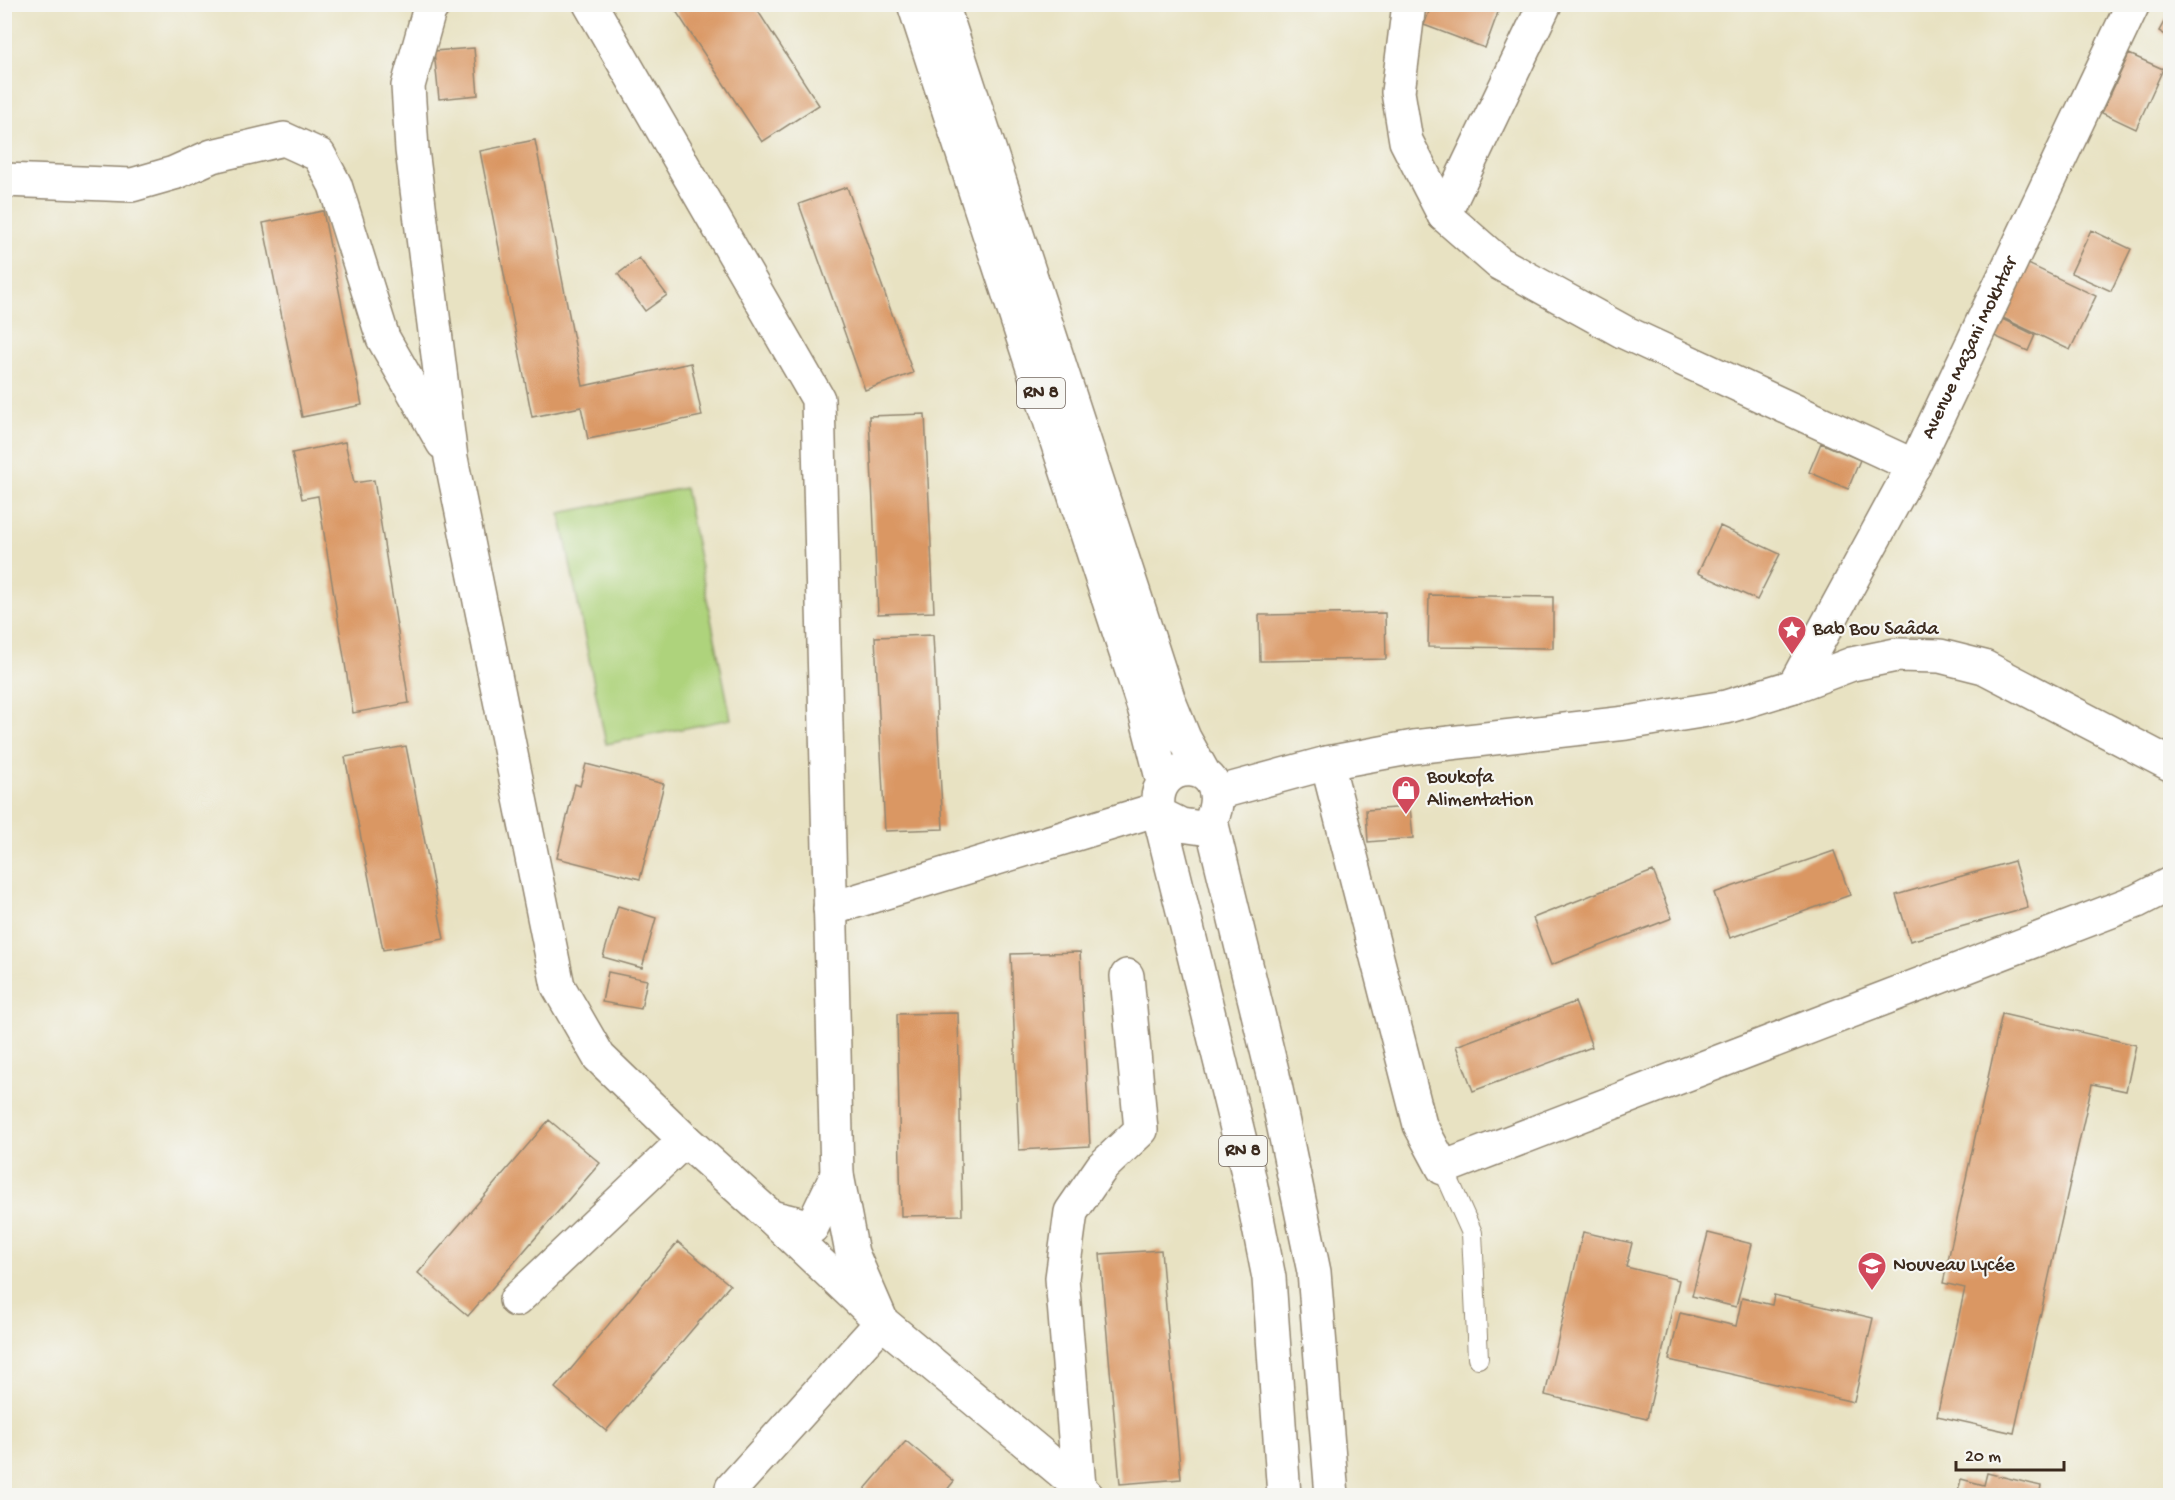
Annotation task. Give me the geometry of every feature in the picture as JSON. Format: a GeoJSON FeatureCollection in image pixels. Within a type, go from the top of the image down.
{"type":"FeatureCollection","features":[{"type":"Feature","properties":{"kind":"main road"},"geometry":{"type":"LineString","coordinates":[[434,4],[429,11],[408,86],[412,150],[451,458],[558,986],[599,1057],[685,1140],[771,1217],[882,1322],[1083,1491]]}},
{"type":"Feature","properties":{"kind":"main road"},"geometry":{"type":"LineString","coordinates":[[590,4],[818,399],[837,1176],[852,1253],[882,1322]]}},
{"type":"Feature","properties":{"kind":"main road","name":"RN 8"},"geometry":{"type":"LineString","coordinates":[[914,4],[1145,711],[1160,802],[1249,1177],[1269,1278],[1284,1496]]}},
{"type":"Feature","properties":{"kind":"main road","name":"RN 8"},"geometry":{"type":"LineString","coordinates":[[942,4],[1168,701],[1211,796],[1314,1272],[1332,1496]]}},
{"type":"Feature","properties":{"kind":"main road"},"geometry":{"type":"LineString","coordinates":[[1409,4],[1398,92],[1406,141],[1444,215],[1499,263],[1624,332],[1914,466]]}},
{"type":"Feature","properties":{"kind":"main road"},"geometry":{"type":"LineString","coordinates":[[1444,215],[1545,4]]}},
{"type":"Feature","properties":{"kind":"main road","name":"Avenue Mazani Mokhtar"},"geometry":{"type":"LineString","coordinates":[[1794,686],[1914,466],[2133,4]]}},
{"type":"Feature","properties":{"kind":"main road"},"geometry":{"type":"LineString","coordinates":[[4,180],[132,185],[174,173],[212,156],[284,139],[319,155],[335,185],[383,338],[451,458]]}},
{"type":"Feature","properties":{"kind":"main road"},"geometry":{"type":"LineString","coordinates":[[1211,796],[1327,763],[1414,747],[1626,723],[1726,707],[1794,686],[1852,664],[1896,655],[1940,656],[1984,667],[2170,764]]}},
{"type":"Feature","properties":{"kind":"main road"},"geometry":{"type":"LineString","coordinates":[[1327,763],[1420,1125],[1443,1168],[2138,901],[2170,884]]}},
{"type":"Feature","properties":{"kind":"main road"},"geometry":{"type":"LineString","coordinates":[[830,909],[1160,802],[1175,772],[1190,770],[1211,796]]}},
{"type":"Feature","properties":{"kind":"main road"},"geometry":{"type":"LineString","coordinates":[[1160,802],[1181,825],[1202,828],[1211,796]]}},
{"type":"Feature","properties":{"kind":"main road"},"geometry":{"type":"LineString","coordinates":[[1083,1491],[1062,1278],[1071,1212],[1102,1167],[1141,1130],[1127,976]]}},
{"type":"Feature","properties":{"kind":"main road"},"geometry":{"type":"LineString","coordinates":[[516,1300],[685,1140]]}},
{"type":"Feature","properties":{"kind":"main road"},"geometry":{"type":"LineString","coordinates":[[771,1217],[812,1227],[837,1176]]}},
{"type":"Feature","properties":{"kind":"main road"},"geometry":{"type":"LineString","coordinates":[[732,1488],[882,1322]]}},
{"type":"Feature","properties":{"kind":"lane"},"geometry":{"type":"LineString","coordinates":[[1443,1168],[1472,1233],[1478,1358]]}},
{"type":"Feature","properties":{"kind":"green space"},"geometry":{"type":"Polygon","coordinates":[[[685,488],[731,719],[606,744],[560,513],[685,488]]]}},
{"type":"Feature","properties":{"kind":"building"},"geometry":{"type":"Polygon","coordinates":[[[1432,4],[1501,4],[1485,48],[1424,25],[1432,4]]]}},
{"type":"Feature","properties":{"kind":"building"},"geometry":{"type":"Polygon","coordinates":[[[672,5],[754,5],[819,105],[762,142],[672,5]]]}},
{"type":"Feature","properties":{"kind":"building"},"geometry":{"type":"Polygon","coordinates":[[[2170,11],[2170,38],[2159,31],[2170,11]]]}},
{"type":"Feature","properties":{"kind":"building"},"geometry":{"type":"Polygon","coordinates":[[[474,48],[478,95],[439,99],[434,51],[474,48]]]}},
{"type":"Feature","properties":{"kind":"building"},"geometry":{"type":"Polygon","coordinates":[[[2129,54],[2163,69],[2136,129],[2102,113],[2129,54]]]}},
{"type":"Feature","properties":{"kind":"building"},"geometry":{"type":"Polygon","coordinates":[[[535,140],[583,386],[691,363],[702,416],[588,439],[581,407],[532,417],[480,151],[535,140]]]}},
{"type":"Feature","properties":{"kind":"building"},"geometry":{"type":"Polygon","coordinates":[[[847,187],[913,373],[865,390],[799,204],[847,187]]]}},
{"type":"Feature","properties":{"kind":"building"},"geometry":{"type":"Polygon","coordinates":[[[323,211],[362,405],[302,417],[263,223],[323,211]]]}},
{"type":"Feature","properties":{"kind":"building"},"geometry":{"type":"Polygon","coordinates":[[[2091,230],[2131,249],[2111,291],[2071,273],[2091,230]]]}},
{"type":"Feature","properties":{"kind":"building"},"geometry":{"type":"Polygon","coordinates":[[[639,258],[667,295],[645,311],[618,274],[639,258]]]}},
{"type":"Feature","properties":{"kind":"building"},"geometry":{"type":"Polygon","coordinates":[[[2024,262],[2096,296],[2070,350],[1999,316],[2024,262]]]}},
{"type":"Feature","properties":{"kind":"building"},"geometry":{"type":"Polygon","coordinates":[[[2000,318],[2035,335],[2028,351],[1992,335],[2000,318]]]}},
{"type":"Feature","properties":{"kind":"building"},"geometry":{"type":"Polygon","coordinates":[[[925,414],[934,612],[878,614],[869,416],[925,414]]]}},
{"type":"Feature","properties":{"kind":"building"},"geometry":{"type":"Polygon","coordinates":[[[345,442],[354,483],[374,480],[409,703],[353,713],[318,496],[302,499],[292,453],[345,442]]]}},
{"type":"Feature","properties":{"kind":"building"},"geometry":{"type":"Polygon","coordinates":[[[1821,443],[1860,460],[1848,489],[1809,472],[1821,443]]]}},
{"type":"Feature","properties":{"kind":"building"},"geometry":{"type":"Polygon","coordinates":[[[1720,526],[1780,554],[1757,600],[1698,573],[1720,526]]]}},
{"type":"Feature","properties":{"kind":"building"},"geometry":{"type":"Polygon","coordinates":[[[1429,595],[1553,597],[1553,648],[1428,647],[1429,595]]]}},
{"type":"Feature","properties":{"kind":"building"},"geometry":{"type":"Polygon","coordinates":[[[1385,613],[1386,659],[1260,661],[1259,615],[1385,613]]]}},
{"type":"Feature","properties":{"kind":"building"},"geometry":{"type":"Polygon","coordinates":[[[933,635],[943,829],[885,831],[875,637],[933,635]]]}},
{"type":"Feature","properties":{"kind":"building"},"geometry":{"type":"Polygon","coordinates":[[[406,746],[444,939],[383,950],[345,757],[406,746]]]}},
{"type":"Feature","properties":{"kind":"building"},"geometry":{"type":"Polygon","coordinates":[[[586,764],[664,784],[640,879],[557,858],[575,784],[580,786],[586,764]]]}},
{"type":"Feature","properties":{"kind":"building"},"geometry":{"type":"Polygon","coordinates":[[[1410,807],[1413,838],[1368,842],[1366,810],[1410,807]]]}},
{"type":"Feature","properties":{"kind":"building"},"geometry":{"type":"Polygon","coordinates":[[[1834,851],[1850,895],[1730,938],[1714,893],[1834,851]]]}},
{"type":"Feature","properties":{"kind":"building"},"geometry":{"type":"Polygon","coordinates":[[[2014,861],[2028,908],[1910,941],[1896,895],[2014,861]]]}},
{"type":"Feature","properties":{"kind":"building"},"geometry":{"type":"Polygon","coordinates":[[[1653,871],[1672,918],[1551,965],[1533,918],[1653,871]]]}},
{"type":"Feature","properties":{"kind":"building"},"geometry":{"type":"Polygon","coordinates":[[[618,906],[656,918],[642,968],[603,957],[618,906]]]}},
{"type":"Feature","properties":{"kind":"building"},"geometry":{"type":"Polygon","coordinates":[[[1080,952],[1090,1146],[1019,1150],[1011,954],[1080,952]]]}},
{"type":"Feature","properties":{"kind":"building"},"geometry":{"type":"Polygon","coordinates":[[[608,972],[647,980],[641,1009],[602,1002],[608,972]]]}},
{"type":"Feature","properties":{"kind":"building"},"geometry":{"type":"Polygon","coordinates":[[[1575,1002],[1592,1047],[1473,1091],[1456,1046],[1575,1002]]]}},
{"type":"Feature","properties":{"kind":"building"},"geometry":{"type":"Polygon","coordinates":[[[958,1013],[962,1215],[901,1216],[897,1014],[958,1013]]]}},
{"type":"Feature","properties":{"kind":"building"},"geometry":{"type":"Polygon","coordinates":[[[2002,1014],[2136,1045],[2126,1091],[2092,1084],[2014,1433],[1937,1416],[1965,1288],[1943,1283],[2002,1014]]]}},
{"type":"Feature","properties":{"kind":"building"},"geometry":{"type":"Polygon","coordinates":[[[549,1120],[600,1163],[468,1316],[418,1273],[549,1120]]]}},
{"type":"Feature","properties":{"kind":"building"},"geometry":{"type":"Polygon","coordinates":[[[1583,1232],[1632,1243],[1626,1267],[1679,1280],[1647,1419],[1545,1395],[1583,1232]]]}},
{"type":"Feature","properties":{"kind":"building"},"geometry":{"type":"Polygon","coordinates":[[[1708,1233],[1752,1244],[1736,1307],[1692,1296],[1708,1233]]]}},
{"type":"Feature","properties":{"kind":"building"},"geometry":{"type":"Polygon","coordinates":[[[678,1242],[730,1285],[606,1431],[555,1388],[678,1242]]]}},
{"type":"Feature","properties":{"kind":"building"},"geometry":{"type":"Polygon","coordinates":[[[1161,1250],[1181,1479],[1120,1484],[1100,1254],[1161,1250]]]}},
{"type":"Feature","properties":{"kind":"building"},"geometry":{"type":"Polygon","coordinates":[[[1774,1295],[1873,1318],[1854,1402],[1669,1360],[1680,1313],[1736,1326],[1742,1298],[1772,1305],[1774,1295]]]}},
{"type":"Feature","properties":{"kind":"building"},"geometry":{"type":"Polygon","coordinates":[[[906,1441],[954,1481],[942,1496],[859,1496],[906,1441]]]}},
{"type":"Feature","properties":{"kind":"building"},"geometry":{"type":"Polygon","coordinates":[[[1987,1473],[2041,1486],[2039,1496],[1957,1496],[1961,1479],[1984,1485],[1987,1473]]]}},
{"type":"Feature","properties":{"kind":"place","name":"Bab Bou Saâda"},"geometry":{"type":"Point","coordinates":[1792,656]}},
{"type":"Feature","properties":{"kind":"place","name":"Boukofa Alimentation"},"geometry":{"type":"Point","coordinates":[1406,816]}},
{"type":"Feature","properties":{"kind":"place","name":"Nouveau Lycée"},"geometry":{"type":"Point","coordinates":[1872,1292]}}]}
